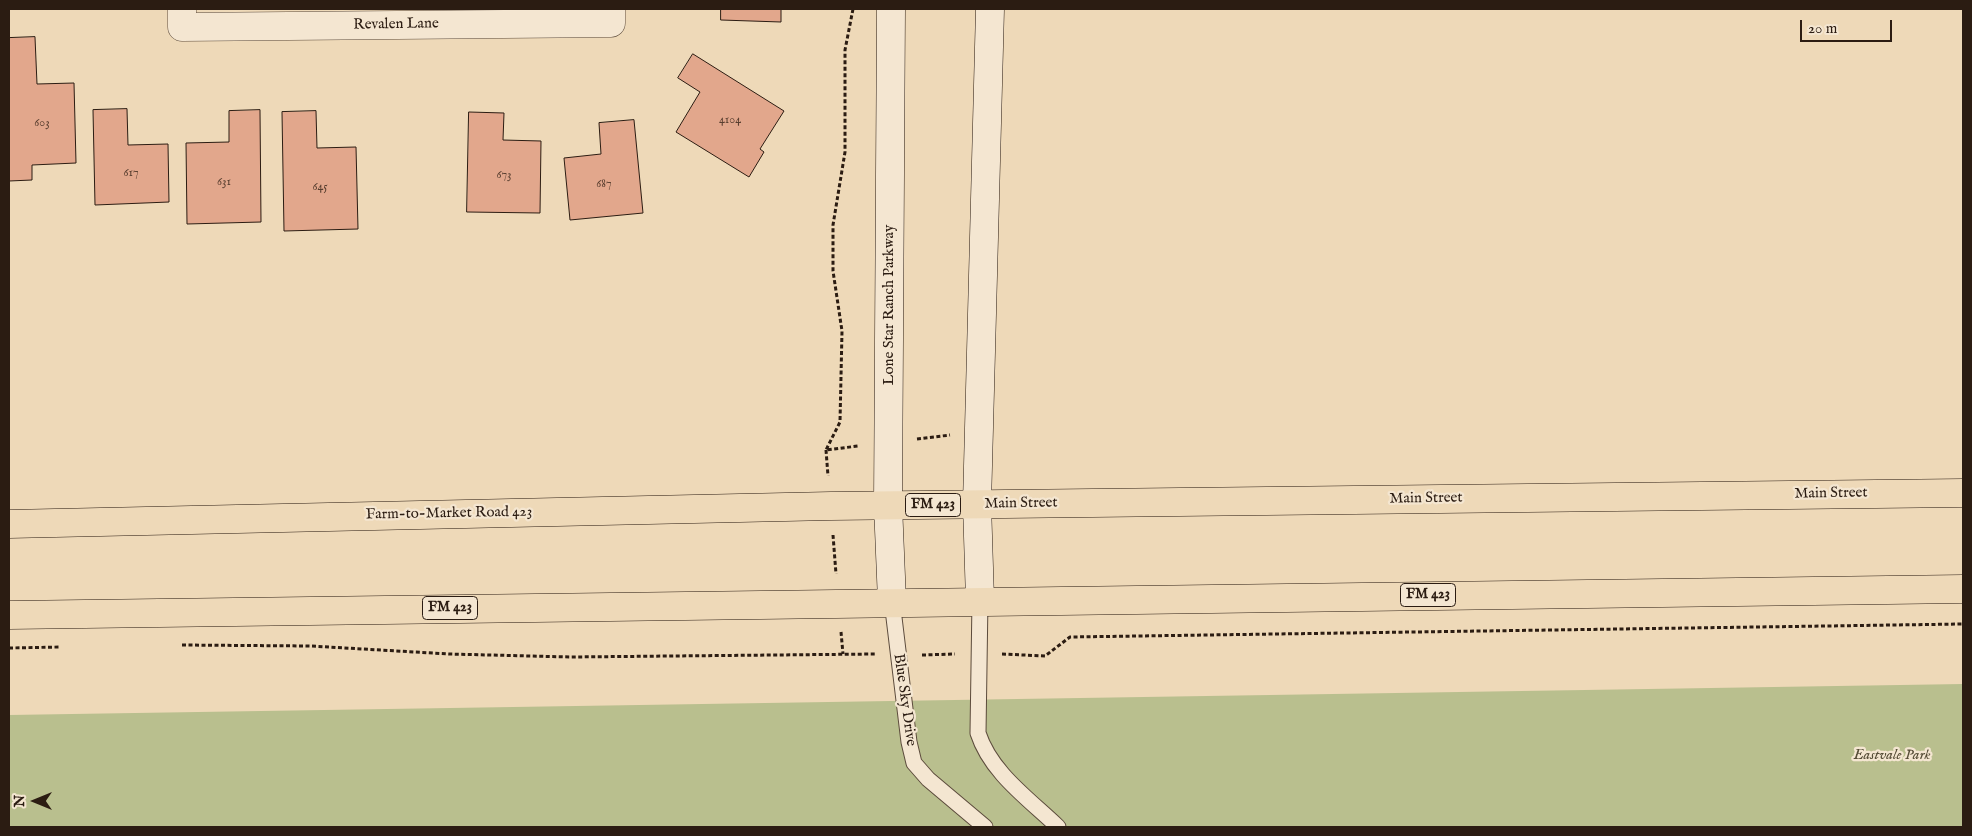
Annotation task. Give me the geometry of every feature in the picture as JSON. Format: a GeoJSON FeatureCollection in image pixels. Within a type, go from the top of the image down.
{"type":"FeatureCollection","features":[{"type":"Feature","properties":{"kind":"main road","name":"Lone Star Ranch Parkway"},"geometry":{"type":"LineString","coordinates":[[891,9],[888,505],[892,601]]}},
{"type":"Feature","properties":{"kind":"main road"},"geometry":{"type":"LineString","coordinates":[[980,600],[977,504],[990,9]]}},
{"type":"Feature","properties":{"kind":"main road","name":"Revalen Lane"},"geometry":{"type":"LineString","coordinates":[[182,18],[611,16]]}},
{"type":"Feature","properties":{"kind":"main road","name":"Main Street"},"geometry":{"type":"LineString","coordinates":[[888,505],[1963,493]]}},
{"type":"Feature","properties":{"kind":"main road","name":"Farm-to-Market Road 423"},"geometry":{"type":"LineString","coordinates":[[9,524],[888,505]]}},
{"type":"Feature","properties":{"kind":"main road","name":"FM 423"},"geometry":{"type":"LineString","coordinates":[[9,615],[892,601],[1963,589]]}},
{"type":"Feature","properties":{"kind":"lane"},"geometry":{"type":"LineString","coordinates":[[980,600],[978,733],[991,761],[1058,827]]}},
{"type":"Feature","properties":{"kind":"lane","name":"Blue Sky Drive"},"geometry":{"type":"LineString","coordinates":[[892,601],[909,742],[914,762],[936,788],[985,827]]}},
{"type":"Feature","properties":{"kind":"path"},"geometry":{"type":"LineString","coordinates":[[843,654],[826,450],[840,422],[842,331],[833,271],[833,225],[845,152],[845,50],[853,9]]}},
{"type":"Feature","properties":{"kind":"path"},"geometry":{"type":"LineString","coordinates":[[826,450],[979,431]]}},
{"type":"Feature","properties":{"kind":"green space","name":"Eastvale Park"},"geometry":{"type":"Polygon","coordinates":[[[1963,684],[1963,827],[9,827],[9,715],[1963,684]]]}},
{"type":"Feature","properties":{"kind":"building"},"geometry":{"type":"Polygon","coordinates":[[[721,9],[781,9],[781,22],[721,20],[721,9]]]}},
{"type":"Feature","properties":{"kind":"building"},"geometry":{"type":"Polygon","coordinates":[[[35,37],[37,84],[74,83],[76,163],[32,165],[32,180],[9,181],[9,38],[35,37]]]}},
{"type":"Feature","properties":{"kind":"building"},"geometry":{"type":"Polygon","coordinates":[[[693,54],[784,111],[760,149],[764,152],[749,177],[676,132],[700,92],[678,78],[693,54]]]}},
{"type":"Feature","properties":{"kind":"building"},"geometry":{"type":"Polygon","coordinates":[[[127,109],[128,145],[168,144],[169,202],[95,205],[93,110],[127,109]]]}},
{"type":"Feature","properties":{"kind":"building"},"geometry":{"type":"Polygon","coordinates":[[[260,110],[261,222],[187,224],[186,143],[229,142],[229,111],[260,110]]]}},
{"type":"Feature","properties":{"kind":"building"},"geometry":{"type":"Polygon","coordinates":[[[316,111],[317,148],[356,147],[358,229],[284,231],[282,112],[316,111]]]}},
{"type":"Feature","properties":{"kind":"building"},"geometry":{"type":"Polygon","coordinates":[[[469,112],[504,113],[503,140],[541,141],[540,213],[467,212],[469,112]]]}},
{"type":"Feature","properties":{"kind":"building"},"geometry":{"type":"Polygon","coordinates":[[[634,120],[643,213],[570,220],[564,158],[601,154],[599,123],[634,120]]]}}]}
